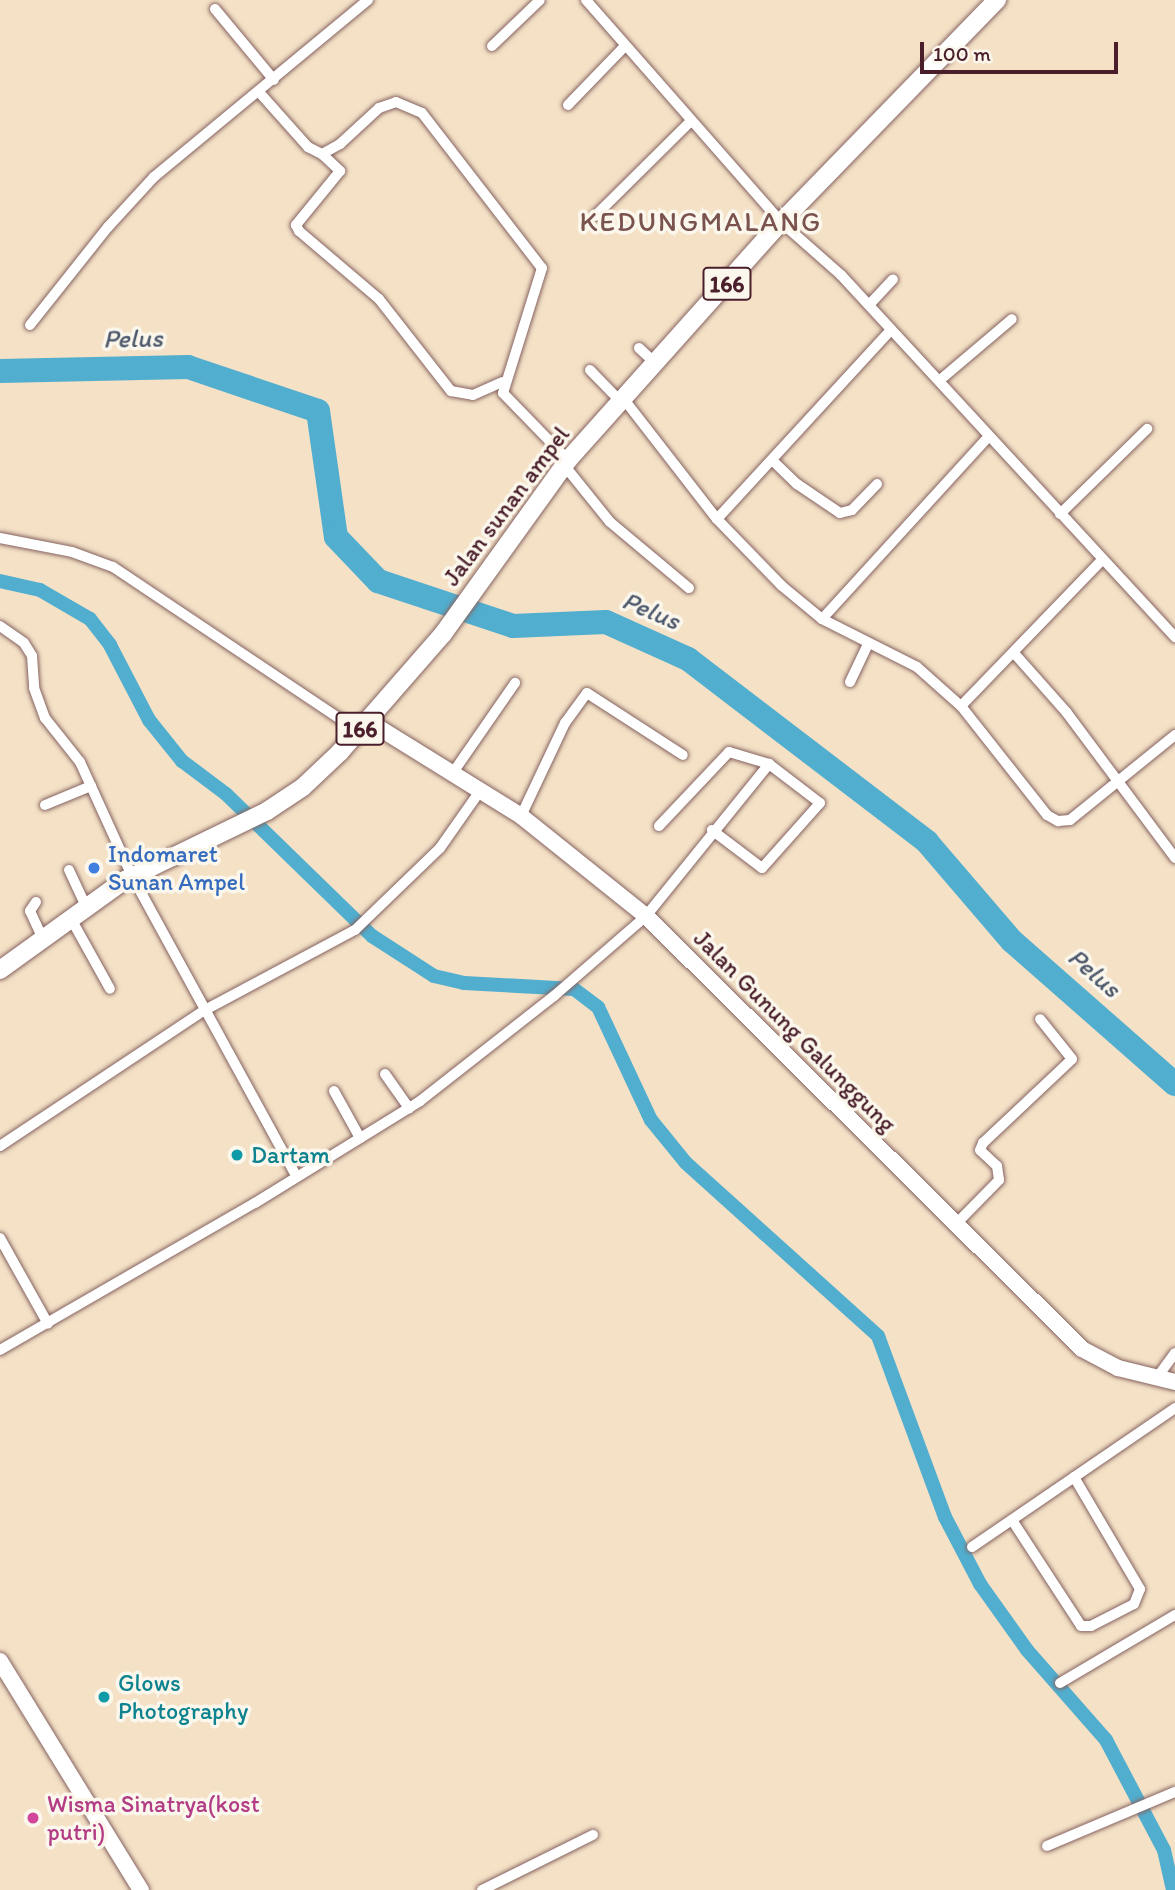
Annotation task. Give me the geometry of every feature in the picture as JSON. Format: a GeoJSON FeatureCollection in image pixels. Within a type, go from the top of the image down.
{"type":"FeatureCollection","features":[{"type":"Feature","properties":{"kind":"main road","name":"Jalan sunan ampel"},"geometry":{"type":"LineString","coordinates":[[0,970],[70,916],[132,876],[243,824],[303,787],[363,726],[443,634],[476,584],[566,463],[622,399],[781,222],[997,0]]}},
{"type":"Feature","properties":{"kind":"street"},"geometry":{"type":"LineString","coordinates":[[30,325],[131,200],[368,0]]}},
{"type":"Feature","properties":{"kind":"street"},"geometry":{"type":"LineString","coordinates":[[492,46],[540,0]]}},
{"type":"Feature","properties":{"kind":"street"},"geometry":{"type":"LineString","coordinates":[[586,0],[624,47],[781,222],[820,253],[1175,637]]}},
{"type":"Feature","properties":{"kind":"street"},"geometry":{"type":"LineString","coordinates":[[215,9],[274,80]]}},
{"type":"Feature","properties":{"kind":"street"},"geometry":{"type":"LineString","coordinates":[[568,105],[624,47]]}},
{"type":"Feature","properties":{"kind":"street"},"geometry":{"type":"LineString","coordinates":[[259,92],[308,146],[340,170],[298,229],[380,299],[451,391],[473,396],[502,383]]}},
{"type":"Feature","properties":{"kind":"street"},"geometry":{"type":"LineString","coordinates":[[322,154],[340,144],[379,108],[396,102],[410,105],[431,124],[542,268],[529,319],[502,383],[507,403],[566,463],[610,522],[689,587]]}},
{"type":"Feature","properties":{"kind":"street"},"geometry":{"type":"LineString","coordinates":[[595,216],[691,121]]}},
{"type":"Feature","properties":{"kind":"street"},"geometry":{"type":"LineString","coordinates":[[869,305],[893,279]]}},
{"type":"Feature","properties":{"kind":"street"},"geometry":{"type":"LineString","coordinates":[[940,380],[1012,319]]}},
{"type":"Feature","properties":{"kind":"street"},"geometry":{"type":"LineString","coordinates":[[717,519],[891,330]]}},
{"type":"Feature","properties":{"kind":"street"},"geometry":{"type":"LineString","coordinates":[[639,348],[655,363]]}},
{"type":"Feature","properties":{"kind":"street"},"geometry":{"type":"LineString","coordinates":[[590,370],[622,399],[717,519],[782,586],[822,618],[916,667],[961,706],[1047,815],[1058,821],[1070,820],[1175,735]]}},
{"type":"Feature","properties":{"kind":"street"},"geometry":{"type":"LineString","coordinates":[[1060,514],[1147,429]]}},
{"type":"Feature","properties":{"kind":"street"},"geometry":{"type":"LineString","coordinates":[[822,618],[989,436]]}},
{"type":"Feature","properties":{"kind":"street"},"geometry":{"type":"LineString","coordinates":[[772,460],[797,484],[840,513],[852,510],[877,484]]}},
{"type":"Feature","properties":{"kind":"street"},"geometry":{"type":"LineString","coordinates":[[0,538],[72,551],[113,567],[363,726]]}},
{"type":"Feature","properties":{"kind":"street"},"geometry":{"type":"LineString","coordinates":[[961,706],[1103,559]]}},
{"type":"Feature","properties":{"kind":"street"},"geometry":{"type":"LineString","coordinates":[[0,626],[24,643],[32,656],[34,688],[45,718],[80,762],[132,876],[296,1175]]}},
{"type":"Feature","properties":{"kind":"street"},"geometry":{"type":"LineString","coordinates":[[850,682],[868,644]]}},
{"type":"Feature","properties":{"kind":"street"},"geometry":{"type":"LineString","coordinates":[[1014,653],[1067,713],[1117,784],[1175,858]]}},
{"type":"Feature","properties":{"kind":"street"},"geometry":{"type":"LineString","coordinates":[[452,774],[515,683]]}},
{"type":"Feature","properties":{"kind":"street"},"geometry":{"type":"LineString","coordinates":[[521,816],[565,723],[587,693],[683,755]]}},
{"type":"Feature","properties":{"kind":"street","name":"Jalan Gunung Galunggung"},"geometry":{"type":"LineString","coordinates":[[363,726],[452,774],[521,816],[646,916],[1082,1349],[1102,1362],[1156,1379],[1175,1382]]}},
{"type":"Feature","properties":{"kind":"street"},"geometry":{"type":"LineString","coordinates":[[659,826],[729,752],[769,764],[816,797],[819,809],[762,868],[712,830]]}},
{"type":"Feature","properties":{"kind":"street"},"geometry":{"type":"LineString","coordinates":[[0,1350],[48,1324],[408,1108],[554,996],[646,916],[712,830],[769,764]]}},
{"type":"Feature","properties":{"kind":"street"},"geometry":{"type":"LineString","coordinates":[[45,805],[91,786]]}},
{"type":"Feature","properties":{"kind":"street"},"geometry":{"type":"LineString","coordinates":[[0,1146],[205,1010],[355,930],[440,848],[480,791]]}},
{"type":"Feature","properties":{"kind":"street"},"geometry":{"type":"LineString","coordinates":[[69,870],[86,906]]}},
{"type":"Feature","properties":{"kind":"street"},"geometry":{"type":"LineString","coordinates":[[36,902],[30,911],[42,937]]}},
{"type":"Feature","properties":{"kind":"street"},"geometry":{"type":"LineString","coordinates":[[70,916],[110,989]]}},
{"type":"Feature","properties":{"kind":"street"},"geometry":{"type":"LineString","coordinates":[[955,1225],[999,1180],[997,1166],[980,1150],[983,1143],[1072,1059],[1040,1019]]}},
{"type":"Feature","properties":{"kind":"street"},"geometry":{"type":"LineString","coordinates":[[385,1074],[408,1108]]}},
{"type":"Feature","properties":{"kind":"street"},"geometry":{"type":"LineString","coordinates":[[334,1091],[360,1138]]}},
{"type":"Feature","properties":{"kind":"street"},"geometry":{"type":"LineString","coordinates":[[0,1238],[48,1324]]}},
{"type":"Feature","properties":{"kind":"street"},"geometry":{"type":"LineString","coordinates":[[1156,1379],[1175,1353]]}},
{"type":"Feature","properties":{"kind":"street"},"geometry":{"type":"LineString","coordinates":[[972,1547],[1175,1408]]}},
{"type":"Feature","properties":{"kind":"street"},"geometry":{"type":"LineString","coordinates":[[1012,1520],[1081,1626],[1091,1626],[1134,1604],[1140,1589],[1074,1477]]}},
{"type":"Feature","properties":{"kind":"street"},"geometry":{"type":"LineString","coordinates":[[1060,1683],[1175,1615]]}},
{"type":"Feature","properties":{"kind":"street"},"geometry":{"type":"LineString","coordinates":[[0,1661],[4,1678],[141,1890]]}},
{"type":"Feature","properties":{"kind":"street"},"geometry":{"type":"LineString","coordinates":[[1047,1846],[1134,1811],[1175,1791]]}},
{"type":"Feature","properties":{"kind":"street"},"geometry":{"type":"LineString","coordinates":[[482,1890],[593,1835]]}},
{"type":"Feature","properties":{"kind":"waterway","name":"Pelus"},"geometry":{"type":"LineString","coordinates":[[0,371],[188,367],[318,411],[336,537],[378,581],[513,626],[606,622],[688,659],[927,842],[1012,941],[1175,1084]]}},
{"type":"Feature","properties":{"kind":"waterway"},"geometry":{"type":"LineString","coordinates":[[0,581],[40,590],[90,619],[110,645],[149,720],[182,761],[226,794],[372,936],[434,976],[464,983],[574,989],[598,1007],[651,1120],[686,1163],[878,1336],[945,1517],[980,1584],[1027,1650],[1106,1740],[1164,1850],[1173,1890]]}},
{"type":"Feature","properties":{"kind":"place","name":"Indomaret Sunan Ampel"},"geometry":{"type":"Point","coordinates":[94,868]}},
{"type":"Feature","properties":{"kind":"place","name":"Dartam"},"geometry":{"type":"Point","coordinates":[237,1155]}},
{"type":"Feature","properties":{"kind":"place","name":"Glows Photography"},"geometry":{"type":"Point","coordinates":[104,1697]}},
{"type":"Feature","properties":{"kind":"place","name":"Wisma Sinatrya(kost putri)"},"geometry":{"type":"Point","coordinates":[33,1818]}},
{"type":"Feature","properties":{"kind":"district","name":"KEDUNGMALANG"},"geometry":{"type":"Point","coordinates":[701,221]}}]}
